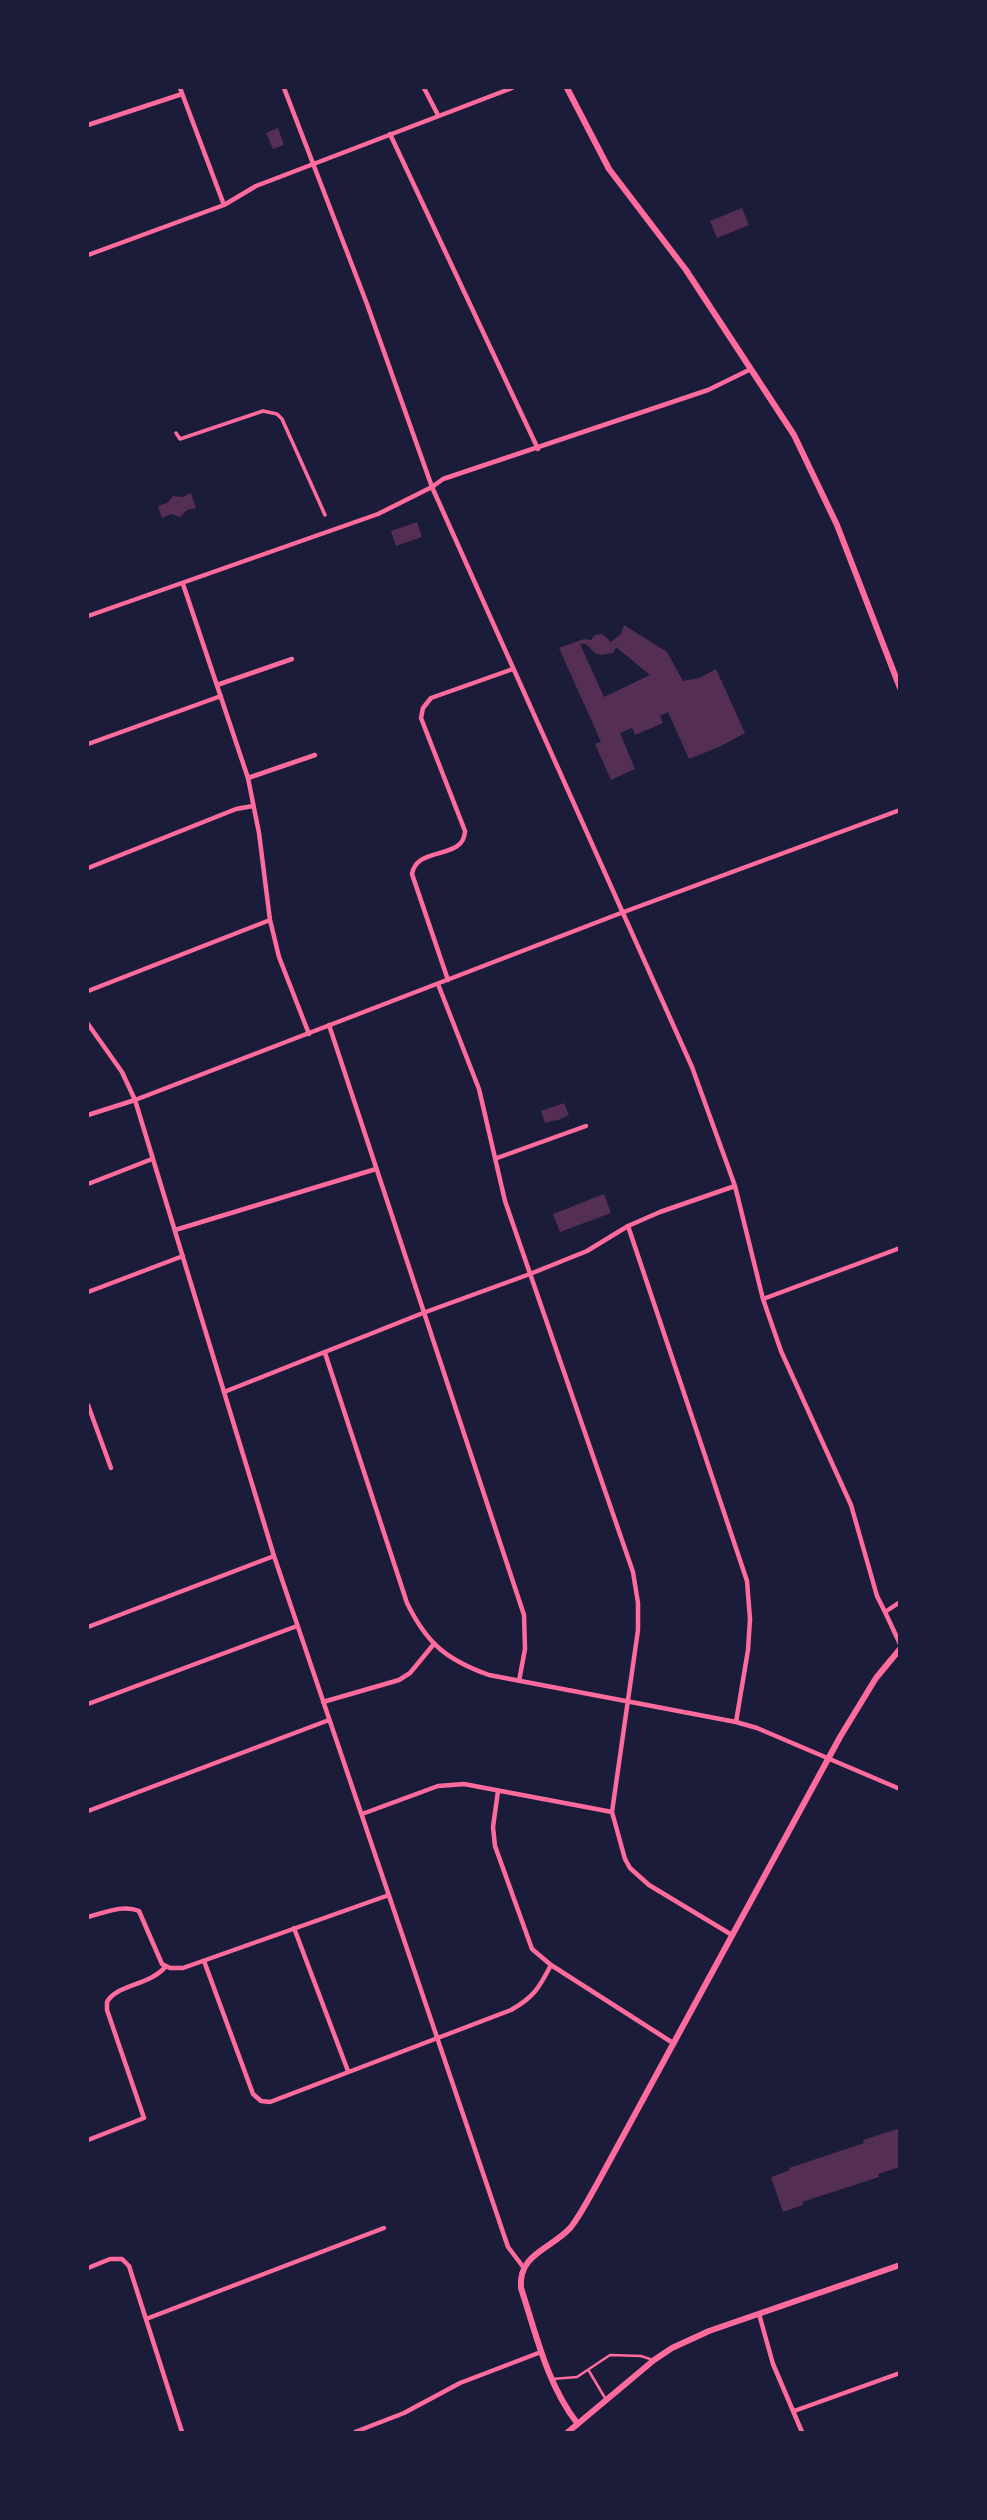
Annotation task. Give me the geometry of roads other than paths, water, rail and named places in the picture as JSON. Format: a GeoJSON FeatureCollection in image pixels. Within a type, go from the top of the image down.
{"type":"FeatureCollection","features":[{"type":"Feature","properties":{"kind":"street"},"geometry":{"type":"LineString","coordinates":[[180,88],[223,205]]}},
{"type":"Feature","properties":{"kind":"street"},"geometry":{"type":"LineString","coordinates":[[284,88],[432,487],[692,1067],[735,1186],[763,1298],[781,1351],[852,1505],[877,1596],[900,1646],[858,1705],[574,2223],[532,2256],[524,2267],[520,2278],[521,2288],[551,2379],[577,2423]]}},
{"type":"Feature","properties":{"kind":"street"},"geometry":{"type":"LineString","coordinates":[[424,88],[438,115]]}},
{"type":"Feature","properties":{"kind":"street"},"geometry":{"type":"LineString","coordinates":[[88,255],[223,205],[256,186],[512,88]]}},
{"type":"Feature","properties":{"kind":"street"},"geometry":{"type":"LineString","coordinates":[[567,88],[609,169],[686,270],[794,435],[837,525],[900,688]]}},
{"type":"Feature","properties":{"kind":"street"},"geometry":{"type":"LineString","coordinates":[[88,125],[182,94]]}},
{"type":"Feature","properties":{"kind":"street"},"geometry":{"type":"LineString","coordinates":[[390,134],[538,449]]}},
{"type":"Feature","properties":{"kind":"street"},"geometry":{"type":"LineString","coordinates":[[88,616],[378,514],[443,479],[708,390],[752,369]]}},
{"type":"Feature","properties":{"kind":"street"},"geometry":{"type":"LineString","coordinates":[[176,433],[180,439],[263,411],[278,414],[324,515]]}},
{"type":"Feature","properties":{"kind":"street"},"geometry":{"type":"LineString","coordinates":[[183,584],[248,778],[270,920],[279,957],[309,1034]]}},
{"type":"Feature","properties":{"kind":"street"},"geometry":{"type":"LineString","coordinates":[[217,685],[292,659]]}},
{"type":"Feature","properties":{"kind":"street"},"geometry":{"type":"LineString","coordinates":[[448,980],[412,874],[413,867],[420,860],[459,846],[464,840],[465,831],[421,718],[423,708],[432,698],[513,669]]}},
{"type":"Feature","properties":{"kind":"street"},"geometry":{"type":"LineString","coordinates":[[88,744],[221,695]]}},
{"type":"Feature","properties":{"kind":"street"},"geometry":{"type":"LineString","coordinates":[[248,778],[315,755]]}},
{"type":"Feature","properties":{"kind":"street"},"geometry":{"type":"LineString","coordinates":[[88,868],[236,809],[254,806]]}},
{"type":"Feature","properties":{"kind":"street"},"geometry":{"type":"LineString","coordinates":[[88,1115],[135,1100],[621,913],[900,810]]}},
{"type":"Feature","properties":{"kind":"street"},"geometry":{"type":"LineString","coordinates":[[88,991],[270,920]]}},
{"type":"Feature","properties":{"kind":"street"},"geometry":{"type":"LineString","coordinates":[[438,984],[479,1089],[505,1200],[632,1572],[638,1604],[638,1630],[611,1812],[625,1859],[638,1877],[732,1935]]}},
{"type":"Feature","properties":{"kind":"street"},"geometry":{"type":"LineString","coordinates":[[88,1024],[122,1072],[135,1100],[297,1626],[508,2247],[524,2267]]}},
{"type":"Feature","properties":{"kind":"street"},"geometry":{"type":"LineString","coordinates":[[329,1026],[524,1615],[525,1649],[519,1681]]}},
{"type":"Feature","properties":{"kind":"street"},"geometry":{"type":"LineString","coordinates":[[496,1158],[586,1126]]}},
{"type":"Feature","properties":{"kind":"street"},"geometry":{"type":"LineString","coordinates":[[88,1184],[152,1159]]}},
{"type":"Feature","properties":{"kind":"street"},"geometry":{"type":"LineString","coordinates":[[175,1230],[376,1169]]}},
{"type":"Feature","properties":{"kind":"street"},"geometry":{"type":"LineString","coordinates":[[224,1392],[530,1274],[587,1251],[628,1226],[660,1212],[735,1186]]}},
{"type":"Feature","properties":{"kind":"street"},"geometry":{"type":"LineString","coordinates":[[628,1226],[747,1581],[750,1619],[748,1650],[736,1722]]}},
{"type":"Feature","properties":{"kind":"street"},"geometry":{"type":"LineString","coordinates":[[763,1298],[900,1248]]}},
{"type":"Feature","properties":{"kind":"street"},"geometry":{"type":"LineString","coordinates":[[88,1292],[183,1256]]}},
{"type":"Feature","properties":{"kind":"street"},"geometry":{"type":"LineString","coordinates":[[325,1353],[407,1604],[433,1645],[469,1668],[489,1675],[757,1728],[900,1789]]}},
{"type":"Feature","properties":{"kind":"street"},"geometry":{"type":"LineString","coordinates":[[88,1405],[111,1468]]}},
{"type":"Feature","properties":{"kind":"street"},"geometry":{"type":"LineString","coordinates":[[88,1628],[274,1556]]}},
{"type":"Feature","properties":{"kind":"street"},"geometry":{"type":"LineString","coordinates":[[885,1612],[900,1602]]}},
{"type":"Feature","properties":{"kind":"street"},"geometry":{"type":"LineString","coordinates":[[88,1704],[297,1626]]}},
{"type":"Feature","properties":{"kind":"street"},"geometry":{"type":"LineString","coordinates":[[323,1702],[399,1680],[410,1673],[433,1645]]}},
{"type":"Feature","properties":{"kind":"street"},"geometry":{"type":"LineString","coordinates":[[88,1811],[329,1720]]}},
{"type":"Feature","properties":{"kind":"street"},"geometry":{"type":"LineString","coordinates":[[362,1814],[438,1786],[464,1784],[611,1812]]}},
{"type":"Feature","properties":{"kind":"street"},"geometry":{"type":"LineString","coordinates":[[498,1791],[493,1827],[495,1846],[532,1949],[551,1965],[673,2043]]}},
{"type":"Feature","properties":{"kind":"street"},"geometry":{"type":"LineString","coordinates":[[88,1917],[121,1908],[139,1911],[156,1954],[166,1966],[183,1968],[389,1895]]}},
{"type":"Feature","properties":{"kind":"street"},"geometry":{"type":"LineString","coordinates":[[294,1928],[348,2071]]}},
{"type":"Feature","properties":{"kind":"street"},"geometry":{"type":"LineString","coordinates":[[204,1961],[253,2094],[261,2101],[271,2102],[495,2017],[529,2000],[540,1987],[551,1965]]}},
{"type":"Feature","properties":{"kind":"street"},"geometry":{"type":"LineString","coordinates":[[88,2140],[144,2118],[107,2010],[107,2002],[115,1993],[158,1976],[166,1966]]}},
{"type":"Feature","properties":{"kind":"street"},"geometry":{"type":"LineString","coordinates":[[146,2319],[384,2228]]}},
{"type":"Feature","properties":{"kind":"street"},"geometry":{"type":"LineString","coordinates":[[88,2268],[110,2259],[122,2259],[129,2266],[182,2432]]}},
{"type":"Feature","properties":{"kind":"street"},"geometry":{"type":"LineString","coordinates":[[568,2432],[653,2360],[672,2348],[709,2331],[900,2265]]}},
{"type":"Feature","properties":{"kind":"street"},"geometry":{"type":"LineString","coordinates":[[760,2314],[773,2364],[802,2432]]}},
{"type":"Feature","properties":{"kind":"street"},"geometry":{"type":"LineString","coordinates":[[355,2432],[404,2413],[460,2384],[542,2352]]}},
{"type":"Feature","properties":{"kind":"street"},"geometry":{"type":"LineString","coordinates":[[794,2411],[900,2373]]}},
{"type":"Feature","properties":{"kind":"lane"},"geometry":{"type":"LineString","coordinates":[[551,2379],[577,2377],[610,2356],[641,2356],[653,2360]]}},
{"type":"Feature","properties":{"kind":"lane"},"geometry":{"type":"LineString","coordinates":[[589,2371],[599,2392],[606,2399]]}}]}
